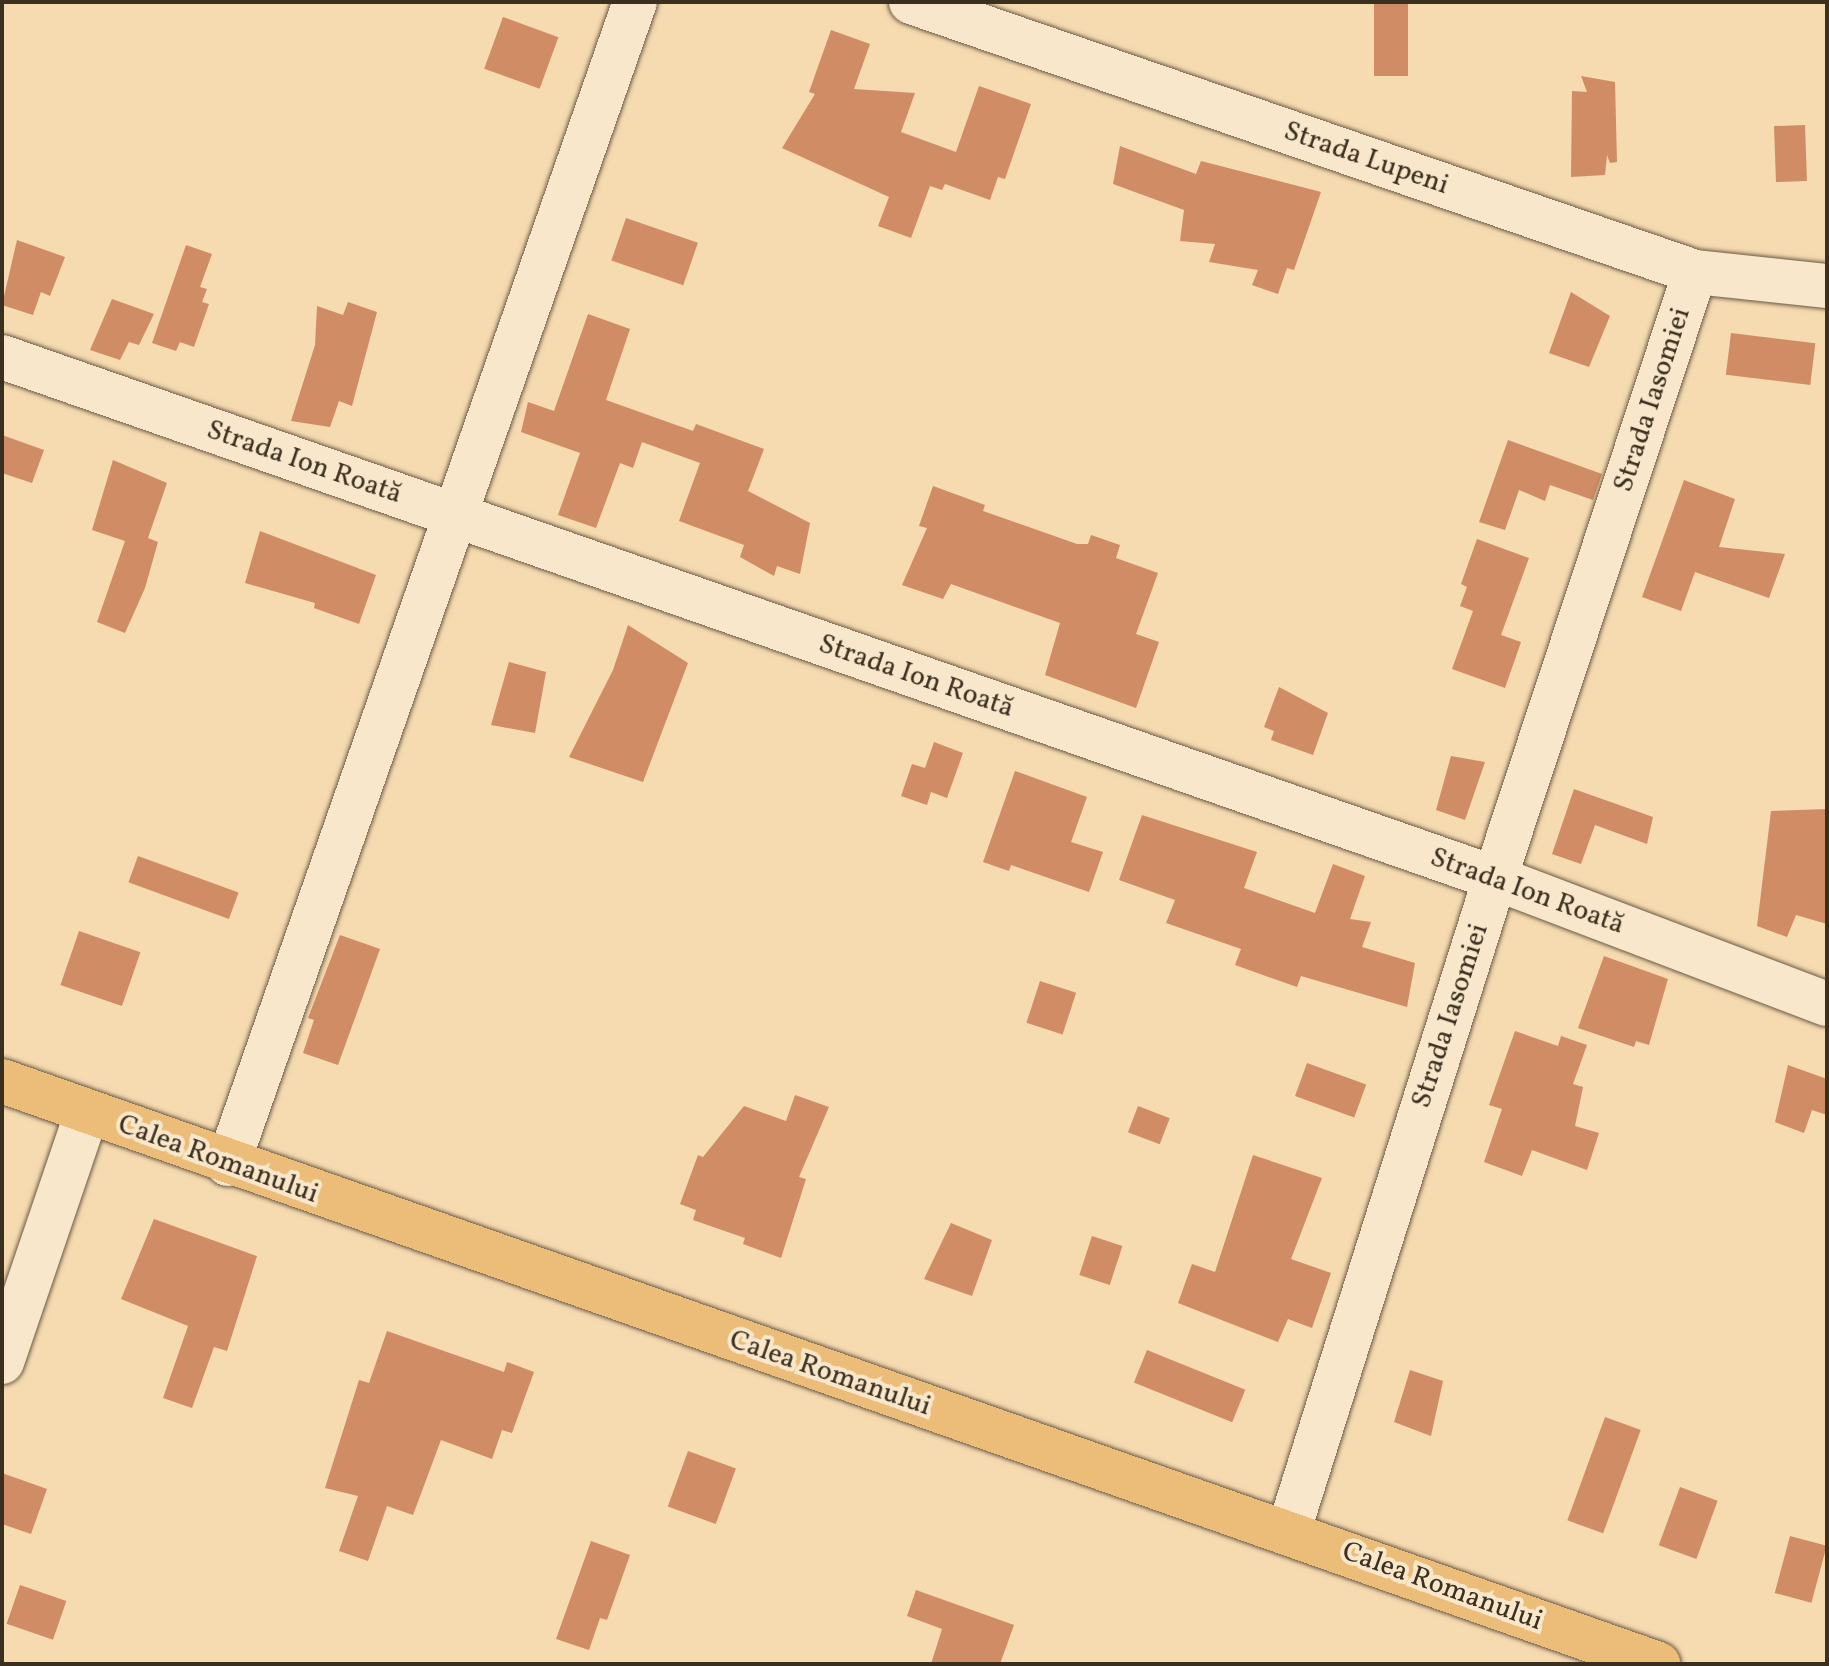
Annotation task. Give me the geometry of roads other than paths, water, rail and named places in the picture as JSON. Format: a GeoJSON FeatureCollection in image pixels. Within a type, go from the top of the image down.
{"type":"FeatureCollection","features":[{"type":"Feature","properties":{"kind":"main road","name":"Calea Romanului"},"geometry":{"type":"LineString","coordinates":[[2,1081],[228,1164],[1658,1664]]}},
{"type":"Feature","properties":{"kind":"street"},"geometry":{"type":"LineString","coordinates":[[228,1164],[635,2]]}},
{"type":"Feature","properties":{"kind":"street","name":"Strada Lupeni"},"geometry":{"type":"LineString","coordinates":[[911,2],[1695,272],[1827,286]]}},
{"type":"Feature","properties":{"kind":"street","name":"Strada Iasomiei"},"geometry":{"type":"LineString","coordinates":[[1288,1533],[1495,878],[1695,272]]}},
{"type":"Feature","properties":{"kind":"street","name":"Strada Ion Roată"},"geometry":{"type":"LineString","coordinates":[[2,357],[1495,878],[1827,1004]]}},
{"type":"Feature","properties":{"kind":"street"},"geometry":{"type":"LineString","coordinates":[[2,1362],[87,1112]]}}]}
